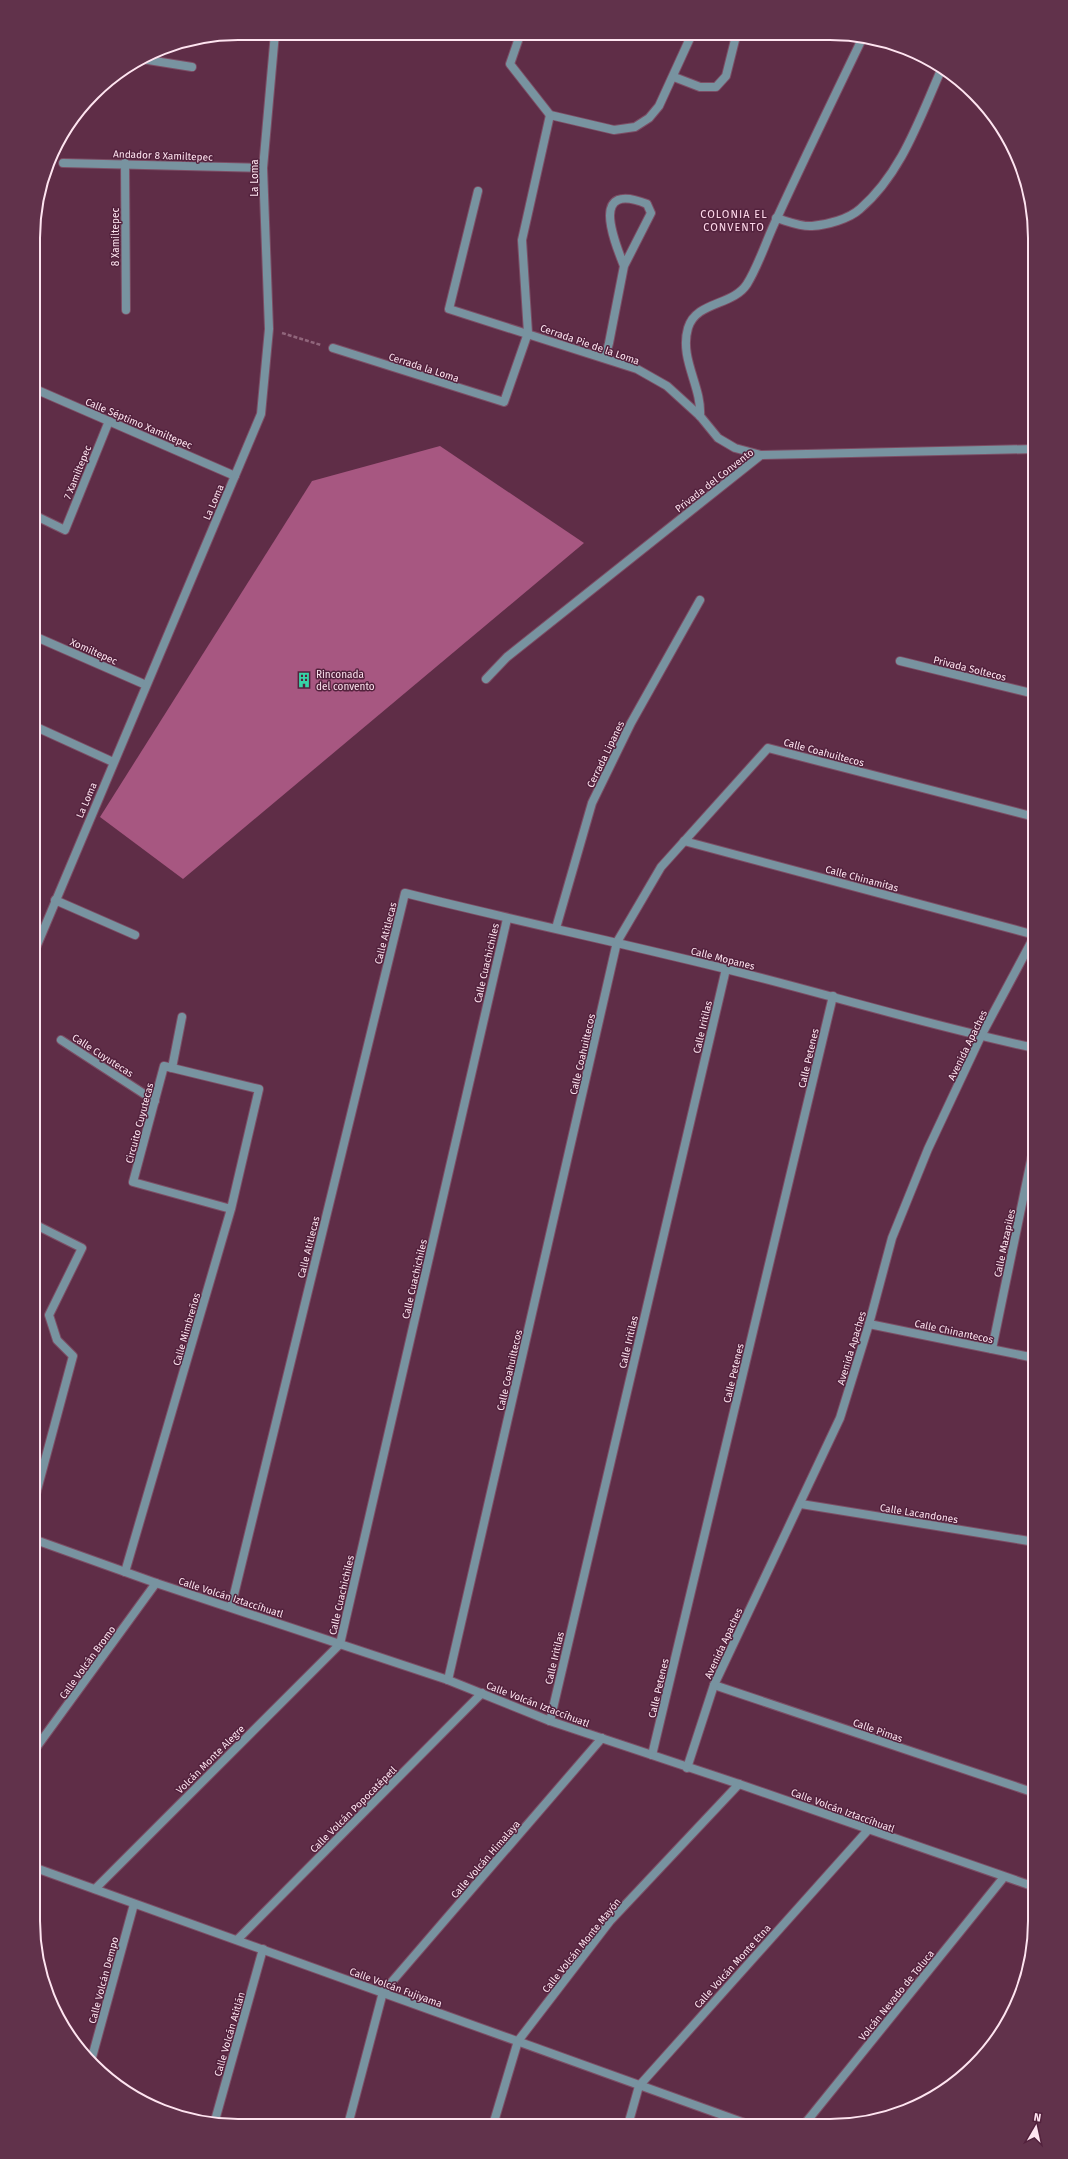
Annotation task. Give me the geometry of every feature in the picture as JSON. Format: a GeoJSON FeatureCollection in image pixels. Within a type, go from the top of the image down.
{"type":"FeatureCollection","features":[{"type":"Feature","properties":{"kind":"street","name":"La Loma"},"geometry":{"type":"LineString","coordinates":[[40,936],[261,414],[269,329],[263,168],[274,40]]}},
{"type":"Feature","properties":{"kind":"street"},"geometry":{"type":"LineString","coordinates":[[518,40],[510,64],[550,115],[614,130],[635,127],[649,118],[659,106],[674,77],[689,40]]}},
{"type":"Feature","properties":{"kind":"street"},"geometry":{"type":"LineString","coordinates":[[674,77],[700,87],[716,87],[726,76],[735,40]]}},
{"type":"Feature","properties":{"kind":"street"},"geometry":{"type":"LineString","coordinates":[[700,416],[701,403],[688,364],[685,342],[688,326],[697,314],[734,295],[747,285],[776,218],[860,43]]}},
{"type":"Feature","properties":{"kind":"street"},"geometry":{"type":"LineString","coordinates":[[150,60],[192,67]]}},
{"type":"Feature","properties":{"kind":"street"},"geometry":{"type":"LineString","coordinates":[[776,218],[810,226],[833,222],[859,210],[879,189],[905,152],[940,73]]}},
{"type":"Feature","properties":{"kind":"street"},"geometry":{"type":"LineString","coordinates":[[528,334],[522,240],[550,115]]}},
{"type":"Feature","properties":{"kind":"street","name":"Andador 8 Xamiltepec"},"geometry":{"type":"LineString","coordinates":[[63,163],[125,163],[263,168]]}},
{"type":"Feature","properties":{"kind":"street","name":"8 Xamiltepec"},"geometry":{"type":"LineString","coordinates":[[125,163],[126,310]]}},
{"type":"Feature","properties":{"kind":"street","name":"Cerrada Pie de la Loma"},"geometry":{"type":"LineString","coordinates":[[478,191],[449,309],[637,369],[667,386],[700,416],[718,438],[735,448],[760,455]]}},
{"type":"Feature","properties":{"kind":"street"},"geometry":{"type":"LineString","coordinates":[[605,358],[624,266],[651,213],[647,204],[638,200],[622,198],[613,202],[608,211],[614,240],[624,266]]}},
{"type":"Feature","properties":{"kind":"street","name":"Cerrada la Loma"},"geometry":{"type":"LineString","coordinates":[[333,348],[504,402],[528,334]]}},
{"type":"Feature","properties":{"kind":"street","name":"Calle Séptimo Xamiltepec"},"geometry":{"type":"LineString","coordinates":[[40,392],[235,476]]}},
{"type":"Feature","properties":{"kind":"street","name":"7 Xamiltepec"},"geometry":{"type":"LineString","coordinates":[[40,518],[65,530],[109,421]]}},
{"type":"Feature","properties":{"kind":"street","name":"Privada del Convento"},"geometry":{"type":"LineString","coordinates":[[486,679],[507,657],[760,455],[1028,450]]}},
{"type":"Feature","properties":{"kind":"street","name":"Cerrada Lipanes"},"geometry":{"type":"LineString","coordinates":[[556,928],[592,803],[631,723],[700,600]]}},
{"type":"Feature","properties":{"kind":"street","name":"Xomiltepec"},"geometry":{"type":"LineString","coordinates":[[40,639],[146,685]]}},
{"type":"Feature","properties":{"kind":"street","name":"Privada Soltecos"},"geometry":{"type":"LineString","coordinates":[[900,661],[1028,692]]}},
{"type":"Feature","properties":{"kind":"street"},"geometry":{"type":"LineString","coordinates":[[40,729],[113,762]]}},
{"type":"Feature","properties":{"kind":"street","name":"Calle Coahuiltecos"},"geometry":{"type":"LineString","coordinates":[[448,1680],[618,942],[661,867],[768,748],[1028,816]]}},
{"type":"Feature","properties":{"kind":"street","name":"Calle Chinamitas"},"geometry":{"type":"LineString","coordinates":[[684,841],[1028,933]]}},
{"type":"Feature","properties":{"kind":"street","name":"Calle Mopanes"},"geometry":{"type":"LineString","coordinates":[[405,893],[507,919],[618,942],[833,996],[980,1036],[1028,1046]]}},
{"type":"Feature","properties":{"kind":"street","name":"Calle Atitlecas"},"geometry":{"type":"LineString","coordinates":[[231,1607],[405,893]]}},
{"type":"Feature","properties":{"kind":"street"},"geometry":{"type":"LineString","coordinates":[[55,900],[135,935]]}},
{"type":"Feature","properties":{"kind":"street","name":"Calle Cuachichiles"},"geometry":{"type":"LineString","coordinates":[[340,1644],[507,919]]}},
{"type":"Feature","properties":{"kind":"street","name":"Avenida Apaches"},"geometry":{"type":"LineString","coordinates":[[687,1768],[714,1685],[801,1504],[840,1418],[869,1324],[892,1238],[928,1149],[980,1036],[1028,948]]}},
{"type":"Feature","properties":{"kind":"street","name":"Calle Iritilas"},"geometry":{"type":"LineString","coordinates":[[550,1721],[726,969]]}},
{"type":"Feature","properties":{"kind":"street","name":"Calle Petenes"},"geometry":{"type":"LineString","coordinates":[[652,1756],[833,996]]}},
{"type":"Feature","properties":{"kind":"street"},"geometry":{"type":"LineString","coordinates":[[172,1068],[182,1017]]}},
{"type":"Feature","properties":{"kind":"street","name":"Calle Cuyutecas"},"geometry":{"type":"LineString","coordinates":[[61,1040],[155,1101]]}},
{"type":"Feature","properties":{"kind":"street","name":"Circuito Cuyutecas"},"geometry":{"type":"LineString","coordinates":[[172,1068],[164,1066],[133,1182],[231,1209]]}},
{"type":"Feature","properties":{"kind":"street","name":"Calle Mimbreños"},"geometry":{"type":"LineString","coordinates":[[125,1572],[231,1209],[259,1089],[172,1068]]}},
{"type":"Feature","properties":{"kind":"street","name":"Calle Mazapiles"},"geometry":{"type":"LineString","coordinates":[[992,1349],[1028,1175]]}},
{"type":"Feature","properties":{"kind":"street"},"geometry":{"type":"LineString","coordinates":[[40,1227],[82,1248],[49,1314],[56,1340],[74,1356],[40,1480]]}},
{"type":"Feature","properties":{"kind":"street","name":"Calle Chinantecos"},"geometry":{"type":"LineString","coordinates":[[869,1324],[1028,1357]]}},
{"type":"Feature","properties":{"kind":"street","name":"Calle Lacandones"},"geometry":{"type":"LineString","coordinates":[[801,1504],[1028,1541]]}},
{"type":"Feature","properties":{"kind":"street","name":"Calle Volcán Iztaccíhuatl"},"geometry":{"type":"LineString","coordinates":[[40,1542],[156,1583],[448,1680],[550,1721],[687,1768],[739,1784],[1028,1886]]}},
{"type":"Feature","properties":{"kind":"street","name":"Calle Volcán Bromo"},"geometry":{"type":"LineString","coordinates":[[40,1742],[156,1583]]}},
{"type":"Feature","properties":{"kind":"street","name":"Volcán Monte Alegre"},"geometry":{"type":"LineString","coordinates":[[94,1889],[340,1644]]}},
{"type":"Feature","properties":{"kind":"street","name":"Calle Pimas"},"geometry":{"type":"LineString","coordinates":[[714,1685],[1028,1791]]}},
{"type":"Feature","properties":{"kind":"street","name":"Calle Volcán Popocatépetl"},"geometry":{"type":"LineString","coordinates":[[238,1939],[482,1693]]}},
{"type":"Feature","properties":{"kind":"street","name":"Calle Volcán Himalaya"},"geometry":{"type":"LineString","coordinates":[[383,1992],[602,1738]]}},
{"type":"Feature","properties":{"kind":"street","name":"Calle Volcán Monte Mayón"},"geometry":{"type":"LineString","coordinates":[[495,2119],[518,2041],[610,1922],[739,1784]]}},
{"type":"Feature","properties":{"kind":"street","name":"Calle Volcán Monte Etna"},"geometry":{"type":"LineString","coordinates":[[630,2119],[639,2086],[868,1830]]}},
{"type":"Feature","properties":{"kind":"street","name":"Calle Volcán Fujiyama"},"geometry":{"type":"LineString","coordinates":[[40,1870],[134,1904],[238,1939],[733,2119]]}},
{"type":"Feature","properties":{"kind":"street","name":"Volcán Nevado de Toluca"},"geometry":{"type":"LineString","coordinates":[[809,2119],[1004,1877]]}},
{"type":"Feature","properties":{"kind":"street","name":"Calle Volcán Dempo"},"geometry":{"type":"LineString","coordinates":[[93,2056],[134,1904]]}},
{"type":"Feature","properties":{"kind":"street","name":"Calle Volcán Atitlán"},"geometry":{"type":"LineString","coordinates":[[216,2118],[263,1949]]}},
{"type":"Feature","properties":{"kind":"street"},"geometry":{"type":"LineString","coordinates":[[350,2119],[383,1992]]}},
{"type":"Feature","properties":{"kind":"path"},"geometry":{"type":"LineString","coordinates":[[269,329],[333,348]]}},
{"type":"Feature","properties":{"kind":"building","name":"Rinconada del convento"},"geometry":{"type":"Polygon","coordinates":[[[440,446],[584,543],[183,879],[100,817],[312,481],[440,446]]]}},
{"type":"Feature","properties":{"kind":"place","name":"Rinconada del convento"},"geometry":{"type":"Point","coordinates":[304,680]}},
{"type":"Feature","properties":{"kind":"district","name":"COLONIA EL CONVENTO"},"geometry":{"type":"Point","coordinates":[734,220]}}]}
